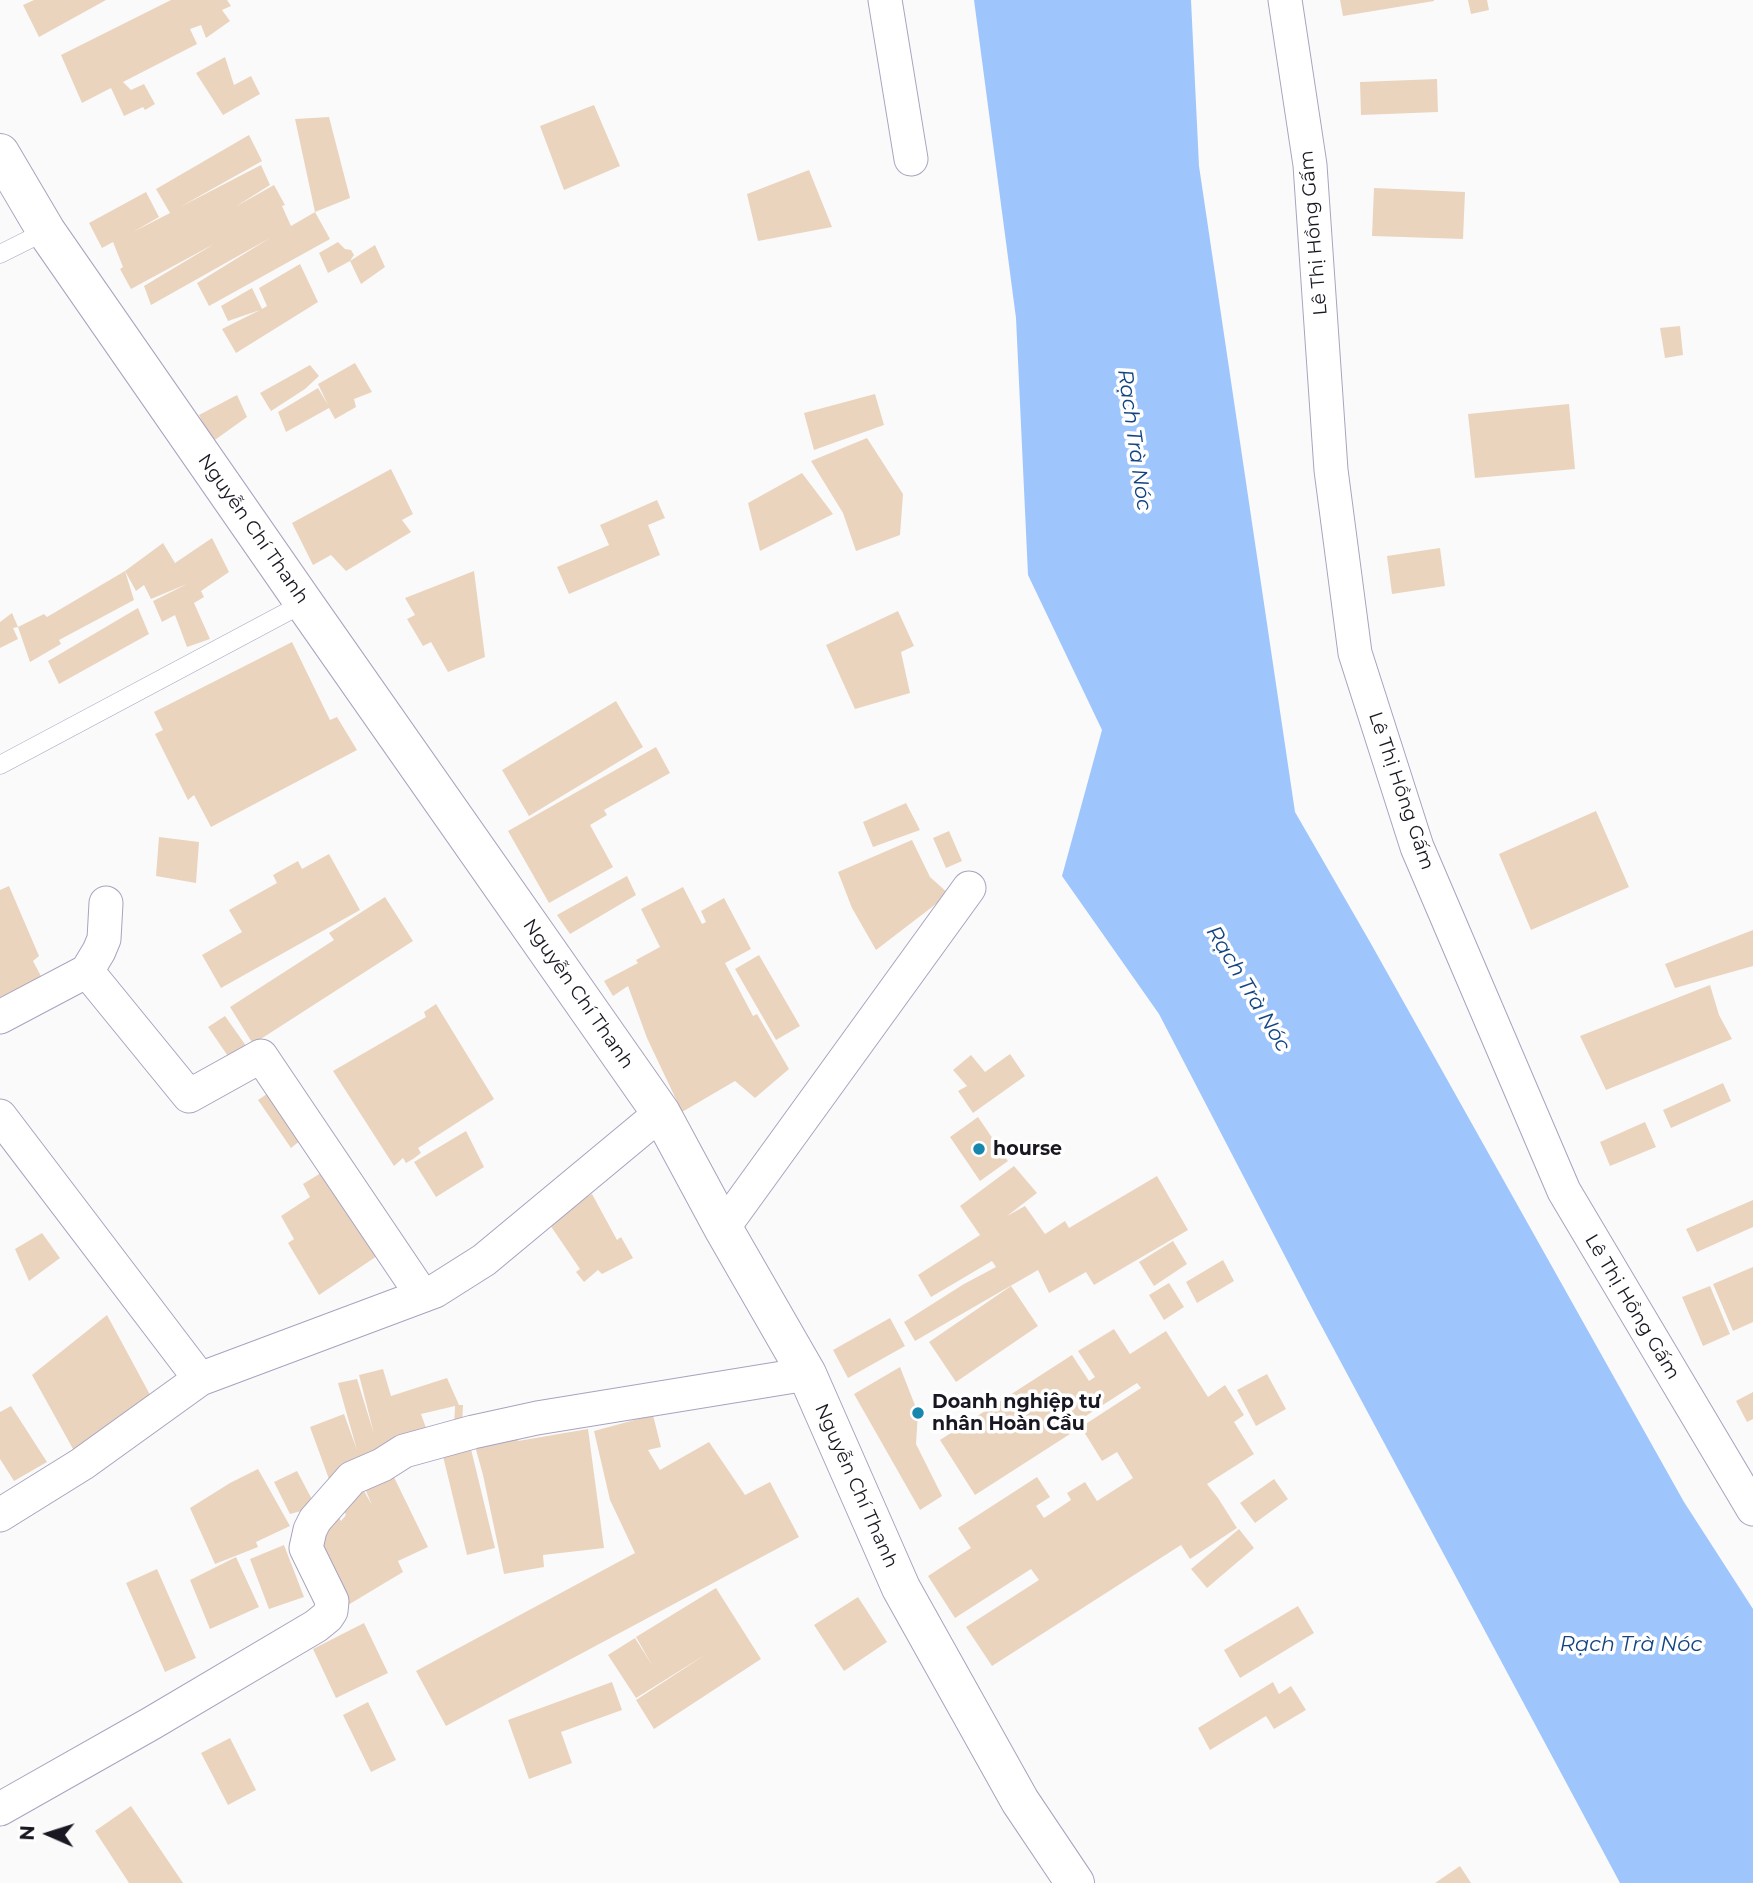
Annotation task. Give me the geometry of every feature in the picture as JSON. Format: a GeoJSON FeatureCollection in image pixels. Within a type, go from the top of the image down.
{"type":"FeatureCollection","features":[{"type":"Feature","properties":{"kind":"main road","name":"Nguyễn Chí Thanh"},"geometry":{"type":"LineString","coordinates":[[0,153],[46,231],[661,1113],[807,1374],[901,1588],[1020,1801],[1074,1883]]}},
{"type":"Feature","properties":{"kind":"street"},"geometry":{"type":"LineString","coordinates":[[885,0],[911,159]]}},
{"type":"Feature","properties":{"kind":"street","name":"Lê Thị Hồng Gấm"},"geometry":{"type":"LineString","coordinates":[[1284,0],[1310,165],[1331,470],[1355,653],[1417,847],[1563,1191],[1753,1509]]}},
{"type":"Feature","properties":{"kind":"street"},"geometry":{"type":"LineString","coordinates":[[723,1228],[969,888]]}},
{"type":"Feature","properties":{"kind":"street"},"geometry":{"type":"LineString","coordinates":[[0,1017],[87,971],[104,939],[106,902]]}},
{"type":"Feature","properties":{"kind":"street"},"geometry":{"type":"LineString","coordinates":[[87,971],[189,1096],[261,1056],[422,1295]]}},
{"type":"Feature","properties":{"kind":"street"},"geometry":{"type":"LineString","coordinates":[[0,1515],[82,1464],[200,1379],[435,1290],[484,1260],[661,1113]]}},
{"type":"Feature","properties":{"kind":"street"},"geometry":{"type":"LineString","coordinates":[[0,1116],[200,1379]]}},
{"type":"Feature","properties":{"kind":"street"},"geometry":{"type":"LineString","coordinates":[[0,1809],[152,1723],[327,1617],[332,1601],[306,1548],[315,1520],[352,1479],[404,1451],[473,1432],[807,1374]]}},
{"type":"Feature","properties":{"kind":"lane"},"geometry":{"type":"LineString","coordinates":[[0,254],[46,231]]}},
{"type":"Feature","properties":{"kind":"lane"},"geometry":{"type":"LineString","coordinates":[[0,765],[304,603]]}},
{"type":"Feature","properties":{"kind":"water","name":"Rạch Trà Nóc"},"geometry":{"type":"Polygon","coordinates":[[[974,0],[1191,0],[1199,166],[1295,812],[1684,1502],[1753,1609],[1753,1883],[1620,1883],[1315,1314],[1159,1014],[1062,876],[1102,730],[1028,575],[1016,318],[974,0]]]}},
{"type":"Feature","properties":{"kind":"building"},"geometry":{"type":"Polygon","coordinates":[[[34,0],[106,0],[39,37],[23,5],[34,0]]]}},
{"type":"Feature","properties":{"kind":"building"},"geometry":{"type":"Polygon","coordinates":[[[171,0],[227,0],[231,6],[222,10],[230,21],[206,38],[201,25],[190,29],[197,44],[123,82],[131,90],[144,84],[155,104],[145,110],[143,107],[124,116],[111,88],[82,103],[61,55],[171,0]]]}},
{"type":"Feature","properties":{"kind":"building"},"geometry":{"type":"Polygon","coordinates":[[[1340,0],[1434,0],[1434,1],[1343,16],[1340,0]]]}},
{"type":"Feature","properties":{"kind":"building"},"geometry":{"type":"Polygon","coordinates":[[[1468,0],[1487,0],[1489,10],[1471,14],[1468,0]]]}},
{"type":"Feature","properties":{"kind":"building"},"geometry":{"type":"Polygon","coordinates":[[[225,57],[234,85],[251,76],[260,94],[223,115],[196,73],[225,57]]]}},
{"type":"Feature","properties":{"kind":"building"},"geometry":{"type":"Polygon","coordinates":[[[1437,79],[1438,112],[1361,115],[1360,82],[1437,79]]]}},
{"type":"Feature","properties":{"kind":"building"},"geometry":{"type":"Polygon","coordinates":[[[594,105],[620,166],[564,190],[540,126],[594,105]]]}},
{"type":"Feature","properties":{"kind":"building"},"geometry":{"type":"Polygon","coordinates":[[[329,117],[350,198],[315,212],[295,119],[329,117]]]}},
{"type":"Feature","properties":{"kind":"building"},"geometry":{"type":"Polygon","coordinates":[[[249,135],[262,161],[180,207],[261,165],[270,185],[235,207],[274,185],[285,205],[282,206],[291,226],[315,212],[330,239],[209,306],[197,283],[270,238],[151,305],[144,286],[214,244],[131,289],[120,269],[123,267],[113,242],[102,248],[89,223],[146,192],[159,217],[133,232],[170,213],[156,189],[249,135]]]}},
{"type":"Feature","properties":{"kind":"building"},"geometry":{"type":"Polygon","coordinates":[[[809,170],[832,227],[758,241],[747,194],[809,170]]]}},
{"type":"Feature","properties":{"kind":"building"},"geometry":{"type":"Polygon","coordinates":[[[1374,188],[1465,192],[1463,239],[1372,236],[1374,188]]]}},
{"type":"Feature","properties":{"kind":"building"},"geometry":{"type":"Polygon","coordinates":[[[338,242],[354,255],[350,261],[328,273],[319,253],[338,242]]]}},
{"type":"Feature","properties":{"kind":"building"},"geometry":{"type":"Polygon","coordinates":[[[375,245],[385,267],[361,284],[350,261],[375,245]]]}},
{"type":"Feature","properties":{"kind":"building"},"geometry":{"type":"Polygon","coordinates":[[[300,264],[318,302],[236,353],[222,329],[260,310],[228,321],[221,306],[252,288],[262,309],[267,306],[259,288],[300,264]]]}},
{"type":"Feature","properties":{"kind":"building"},"geometry":{"type":"Polygon","coordinates":[[[1680,326],[1683,355],[1665,358],[1660,328],[1680,326]]]}},
{"type":"Feature","properties":{"kind":"building"},"geometry":{"type":"Polygon","coordinates":[[[355,363],[372,392],[354,399],[356,407],[335,419],[329,408],[286,432],[278,412],[318,388],[328,405],[318,384],[355,363]]]}},
{"type":"Feature","properties":{"kind":"building"},"geometry":{"type":"Polygon","coordinates":[[[310,365],[319,376],[305,389],[271,411],[260,393],[310,365]]]}},
{"type":"Feature","properties":{"kind":"building"},"geometry":{"type":"Polygon","coordinates":[[[875,394],[884,425],[814,450],[804,413],[875,394]]]}},
{"type":"Feature","properties":{"kind":"building"},"geometry":{"type":"Polygon","coordinates":[[[237,395],[247,417],[212,442],[199,415],[237,395]]]}},
{"type":"Feature","properties":{"kind":"building"},"geometry":{"type":"Polygon","coordinates":[[[1569,404],[1575,469],[1475,478],[1468,414],[1569,404]]]}},
{"type":"Feature","properties":{"kind":"building"},"geometry":{"type":"Polygon","coordinates":[[[867,438],[903,494],[900,535],[856,551],[843,513],[811,461],[867,438]]]}},
{"type":"Feature","properties":{"kind":"building"},"geometry":{"type":"Polygon","coordinates":[[[391,469],[413,514],[402,520],[411,532],[346,571],[331,555],[313,565],[292,523],[391,469]]]}},
{"type":"Feature","properties":{"kind":"building"},"geometry":{"type":"Polygon","coordinates":[[[802,473],[833,514],[760,551],[748,503],[802,473]]]}},
{"type":"Feature","properties":{"kind":"building"},"geometry":{"type":"Polygon","coordinates":[[[657,500],[665,518],[648,525],[660,555],[569,594],[557,567],[609,545],[600,525],[657,500]]]}},
{"type":"Feature","properties":{"kind":"building"},"geometry":{"type":"Polygon","coordinates":[[[212,538],[229,572],[201,591],[204,597],[194,603],[210,639],[187,647],[175,615],[162,622],[153,601],[187,584],[151,599],[144,585],[136,591],[125,571],[163,543],[175,563],[212,538]]]}},
{"type":"Feature","properties":{"kind":"building"},"geometry":{"type":"Polygon","coordinates":[[[1440,548],[1445,586],[1392,594],[1387,556],[1440,548]]]}},
{"type":"Feature","properties":{"kind":"building"},"geometry":{"type":"Polygon","coordinates":[[[125,571],[134,600],[59,640],[61,644],[30,662],[18,627],[44,614],[47,617],[125,571]]]}},
{"type":"Feature","properties":{"kind":"building"},"geometry":{"type":"Polygon","coordinates":[[[474,571],[485,657],[448,672],[431,642],[423,646],[407,619],[415,615],[405,598],[474,571]]]}},
{"type":"Feature","properties":{"kind":"building"},"geometry":{"type":"Polygon","coordinates":[[[138,608],[149,634],[59,684],[48,661],[138,608]]]}},
{"type":"Feature","properties":{"kind":"building"},"geometry":{"type":"Polygon","coordinates":[[[898,611],[914,646],[901,652],[910,693],[855,709],[826,645],[898,611]]]}},
{"type":"Feature","properties":{"kind":"building"},"geometry":{"type":"Polygon","coordinates":[[[12,613],[18,627],[13,628],[18,639],[0,648],[0,622],[12,613]]]}},
{"type":"Feature","properties":{"kind":"building"},"geometry":{"type":"Polygon","coordinates":[[[292,642],[330,720],[337,717],[357,750],[211,827],[194,795],[188,800],[155,734],[163,730],[154,712],[292,642]]]}},
{"type":"Feature","properties":{"kind":"building"},"geometry":{"type":"Polygon","coordinates":[[[616,701],[643,747],[529,816],[502,770],[616,701]]]}},
{"type":"Feature","properties":{"kind":"building"},"geometry":{"type":"Polygon","coordinates":[[[656,747],[670,773],[604,810],[607,815],[590,825],[613,867],[549,903],[508,831],[656,747]]]}},
{"type":"Feature","properties":{"kind":"building"},"geometry":{"type":"Polygon","coordinates":[[[906,803],[920,830],[873,847],[863,822],[906,803]]]}},
{"type":"Feature","properties":{"kind":"building"},"geometry":{"type":"Polygon","coordinates":[[[1596,811],[1629,887],[1531,930],[1499,854],[1596,811]]]}},
{"type":"Feature","properties":{"kind":"building"},"geometry":{"type":"Polygon","coordinates":[[[949,831],[962,861],[946,868],[933,838],[949,831]]]}},
{"type":"Feature","properties":{"kind":"building"},"geometry":{"type":"Polygon","coordinates":[[[159,837],[199,842],[196,883],[156,876],[159,837]]]}},
{"type":"Feature","properties":{"kind":"building"},"geometry":{"type":"Polygon","coordinates":[[[912,840],[930,877],[949,894],[876,950],[852,908],[838,872],[912,840]]]}},
{"type":"Feature","properties":{"kind":"building"},"geometry":{"type":"Polygon","coordinates":[[[329,854],[360,910],[221,988],[202,955],[242,932],[229,910],[277,883],[273,875],[298,861],[302,869],[329,854]]]}},
{"type":"Feature","properties":{"kind":"building"},"geometry":{"type":"Polygon","coordinates":[[[627,876],[636,895],[570,934],[557,915],[627,876]]]}},
{"type":"Feature","properties":{"kind":"building"},"geometry":{"type":"Polygon","coordinates":[[[9,886],[39,956],[33,961],[43,980],[0,1002],[0,890],[9,886]]]}},
{"type":"Feature","properties":{"kind":"building"},"geometry":{"type":"Polygon","coordinates":[[[683,887],[702,924],[706,922],[701,911],[724,898],[751,949],[725,963],[753,1016],[757,1014],[789,1069],[755,1098],[735,1081],[682,1112],[647,1038],[628,986],[613,996],[604,981],[638,963],[636,960],[660,947],[641,909],[683,887]]]}},
{"type":"Feature","properties":{"kind":"building"},"geometry":{"type":"Polygon","coordinates":[[[385,897],[413,941],[253,1044],[230,1007],[334,940],[329,933],[385,897]]]}},
{"type":"Feature","properties":{"kind":"building"},"geometry":{"type":"Polygon","coordinates":[[[1753,930],[1753,966],[1675,988],[1665,964],[1753,930]]]}},
{"type":"Feature","properties":{"kind":"building"},"geometry":{"type":"Polygon","coordinates":[[[759,955],[800,1026],[776,1040],[735,969],[759,955]]]}},
{"type":"Feature","properties":{"kind":"building"},"geometry":{"type":"Polygon","coordinates":[[[1710,985],[1719,1015],[1732,1039],[1606,1090],[1580,1036],[1710,985]]]}},
{"type":"Feature","properties":{"kind":"building"},"geometry":{"type":"Polygon","coordinates":[[[436,1004],[494,1099],[418,1148],[421,1153],[413,1159],[406,1163],[403,1158],[394,1166],[333,1071],[426,1017],[424,1012],[436,1004]]]}},
{"type":"Feature","properties":{"kind":"building"},"geometry":{"type":"Polygon","coordinates":[[[225,1016],[249,1050],[232,1062],[208,1027],[225,1016]]]}},
{"type":"Feature","properties":{"kind":"building"},"geometry":{"type":"Polygon","coordinates":[[[1010,1054],[1025,1076],[973,1113],[958,1091],[967,1086],[953,1070],[971,1055],[985,1072],[1010,1054]]]}},
{"type":"Feature","properties":{"kind":"building"},"geometry":{"type":"Polygon","coordinates":[[[1723,1083],[1731,1101],[1671,1128],[1663,1110],[1723,1083]]]}},
{"type":"Feature","properties":{"kind":"building"},"geometry":{"type":"Polygon","coordinates":[[[279,1086],[311,1132],[291,1148],[258,1100],[279,1086]]]}},
{"type":"Feature","properties":{"kind":"building","name":"hourse"},"geometry":{"type":"Polygon","coordinates":[[[978,1117],[1008,1161],[980,1181],[950,1137],[978,1117]]]}},
{"type":"Feature","properties":{"kind":"building"},"geometry":{"type":"Polygon","coordinates":[[[1645,1122],[1656,1147],[1610,1166],[1600,1142],[1645,1122]]]}},
{"type":"Feature","properties":{"kind":"building"},"geometry":{"type":"Polygon","coordinates":[[[466,1131],[484,1167],[436,1197],[414,1162],[466,1131]]]}},
{"type":"Feature","properties":{"kind":"building"},"geometry":{"type":"Polygon","coordinates":[[[1014,1166],[1037,1193],[1007,1216],[1025,1206],[1045,1234],[1065,1221],[1069,1228],[1157,1176],[1188,1230],[1094,1285],[1086,1272],[1049,1293],[1038,1270],[915,1341],[904,1322],[996,1267],[992,1261],[931,1297],[918,1275],[980,1235],[960,1206],[1014,1166]]]}},
{"type":"Feature","properties":{"kind":"building"},"geometry":{"type":"Polygon","coordinates":[[[329,1168],[386,1250],[319,1295],[288,1243],[294,1239],[281,1216],[310,1197],[303,1184],[329,1168]]]}},
{"type":"Feature","properties":{"kind":"building"},"geometry":{"type":"Polygon","coordinates":[[[592,1194],[617,1240],[621,1237],[633,1258],[602,1274],[598,1270],[584,1282],[576,1272],[580,1269],[546,1219],[592,1194]]]}},
{"type":"Feature","properties":{"kind":"building"},"geometry":{"type":"Polygon","coordinates":[[[1753,1200],[1753,1227],[1697,1252],[1686,1229],[1753,1200]]]}},
{"type":"Feature","properties":{"kind":"building"},"geometry":{"type":"Polygon","coordinates":[[[42,1233],[60,1258],[29,1281],[15,1249],[42,1233]]]}},
{"type":"Feature","properties":{"kind":"building"},"geometry":{"type":"Polygon","coordinates":[[[1173,1241],[1187,1264],[1154,1286],[1139,1262],[1173,1241]]]}},
{"type":"Feature","properties":{"kind":"building"},"geometry":{"type":"Polygon","coordinates":[[[1223,1260],[1234,1281],[1197,1303],[1186,1282],[1223,1260]]]}},
{"type":"Feature","properties":{"kind":"building"},"geometry":{"type":"Polygon","coordinates":[[[1753,1267],[1753,1322],[1733,1331],[1713,1284],[1753,1267]]]}},
{"type":"Feature","properties":{"kind":"building"},"geometry":{"type":"Polygon","coordinates":[[[1169,1283],[1184,1307],[1164,1320],[1149,1295],[1169,1283]]]}},
{"type":"Feature","properties":{"kind":"building"},"geometry":{"type":"Polygon","coordinates":[[[1011,1286],[1038,1326],[956,1382],[929,1342],[1011,1286]]]}},
{"type":"Feature","properties":{"kind":"building"},"geometry":{"type":"Polygon","coordinates":[[[1710,1286],[1730,1334],[1703,1346],[1682,1297],[1710,1286]]]}},
{"type":"Feature","properties":{"kind":"building"},"geometry":{"type":"Polygon","coordinates":[[[107,1315],[155,1404],[78,1458],[32,1375],[107,1315]]]}},
{"type":"Feature","properties":{"kind":"building"},"geometry":{"type":"Polygon","coordinates":[[[890,1318],[905,1346],[848,1378],[833,1350],[890,1318]]]}},
{"type":"Feature","properties":{"kind":"building"},"geometry":{"type":"Polygon","coordinates":[[[1114,1329],[1130,1354],[1166,1331],[1208,1397],[1225,1385],[1244,1415],[1234,1422],[1254,1454],[1207,1484],[1237,1528],[1190,1559],[1181,1545],[992,1666],[966,1627],[1039,1580],[1031,1569],[955,1618],[928,1576],[971,1548],[958,1528],[1037,1477],[1050,1497],[1036,1506],[1044,1518],[1071,1500],[1067,1493],[1085,1482],[1097,1501],[1133,1478],[1117,1452],[1102,1461],[1081,1427],[1141,1388],[1137,1383],[1067,1428],[1070,1434],[975,1495],[940,1440],[1072,1355],[1089,1381],[1095,1377],[1078,1351],[1114,1329]]]}},
{"type":"Feature","properties":{"kind":"building"},"geometry":{"type":"Polygon","coordinates":[[[900,1367],[918,1413],[916,1444],[942,1496],[920,1510],[854,1394],[900,1367]]]}},
{"type":"Feature","properties":{"kind":"building"},"geometry":{"type":"Polygon","coordinates":[[[383,1369],[391,1396],[447,1378],[459,1405],[463,1405],[462,1428],[454,1427],[455,1406],[421,1414],[430,1439],[329,1479],[310,1427],[344,1414],[357,1450],[338,1383],[357,1379],[374,1434],[359,1375],[383,1369]]]}},
{"type":"Feature","properties":{"kind":"building"},"geometry":{"type":"Polygon","coordinates":[[[1267,1374],[1286,1409],[1256,1426],[1237,1390],[1267,1374]]]}},
{"type":"Feature","properties":{"kind":"building"},"geometry":{"type":"Polygon","coordinates":[[[1753,1392],[1753,1419],[1747,1422],[1736,1401],[1753,1392]]]}},
{"type":"Feature","properties":{"kind":"building"},"geometry":{"type":"Polygon","coordinates":[[[11,1406],[47,1462],[14,1481],[0,1459],[0,1412],[11,1406]]]}},
{"type":"Feature","properties":{"kind":"building"},"geometry":{"type":"Polygon","coordinates":[[[653,1415],[661,1447],[648,1450],[660,1470],[709,1442],[745,1495],[770,1482],[799,1537],[446,1726],[416,1671],[635,1553],[610,1500],[594,1431],[653,1415]]]}},
{"type":"Feature","properties":{"kind":"building"},"geometry":{"type":"Polygon","coordinates":[[[588,1429],[604,1548],[543,1555],[544,1567],[504,1574],[473,1439],[515,1430],[518,1441],[588,1429]]]}},
{"type":"Feature","properties":{"kind":"building"},"geometry":{"type":"Polygon","coordinates":[[[469,1441],[495,1548],[467,1555],[441,1448],[469,1441]]]}},
{"type":"Feature","properties":{"kind":"building"},"geometry":{"type":"Polygon","coordinates":[[[258,1469],[290,1526],[256,1542],[258,1547],[215,1564],[190,1508],[258,1469]]]}},
{"type":"Feature","properties":{"kind":"building"},"geometry":{"type":"Polygon","coordinates":[[[297,1471],[316,1507],[290,1514],[274,1482],[297,1471]]]}},
{"type":"Feature","properties":{"kind":"building"},"geometry":{"type":"Polygon","coordinates":[[[392,1473],[428,1547],[398,1561],[403,1572],[343,1608],[310,1543],[337,1514],[341,1521],[346,1515],[339,1501],[364,1491],[372,1505],[363,1484],[392,1473]]]}},
{"type":"Feature","properties":{"kind":"building"},"geometry":{"type":"Polygon","coordinates":[[[1274,1479],[1288,1499],[1255,1523],[1240,1503],[1274,1479]]]}},
{"type":"Feature","properties":{"kind":"building"},"geometry":{"type":"Polygon","coordinates":[[[1239,1529],[1254,1548],[1207,1588],[1191,1569],[1239,1529]]]}},
{"type":"Feature","properties":{"kind":"building"},"geometry":{"type":"Polygon","coordinates":[[[284,1545],[304,1597],[269,1609],[250,1559],[284,1545]]]}},
{"type":"Feature","properties":{"kind":"building"},"geometry":{"type":"Polygon","coordinates":[[[236,1557],[259,1607],[210,1629],[190,1580],[236,1557]]]}},
{"type":"Feature","properties":{"kind":"building"},"geometry":{"type":"Polygon","coordinates":[[[157,1569],[196,1658],[165,1672],[126,1583],[157,1569]]]}},
{"type":"Feature","properties":{"kind":"building"},"geometry":{"type":"Polygon","coordinates":[[[716,1588],[761,1659],[654,1729],[636,1700],[708,1653],[636,1698],[608,1655],[635,1638],[652,1665],[636,1637],[716,1588]]]}},
{"type":"Feature","properties":{"kind":"building"},"geometry":{"type":"Polygon","coordinates":[[[858,1597],[887,1642],[844,1671],[814,1625],[858,1597]]]}},
{"type":"Feature","properties":{"kind":"building"},"geometry":{"type":"Polygon","coordinates":[[[1298,1606],[1314,1633],[1240,1678],[1224,1650],[1298,1606]]]}},
{"type":"Feature","properties":{"kind":"building"},"geometry":{"type":"Polygon","coordinates":[[[364,1623],[388,1673],[336,1698],[313,1649],[364,1623]]]}},
{"type":"Feature","properties":{"kind":"building"},"geometry":{"type":"Polygon","coordinates":[[[612,1682],[622,1710],[561,1732],[572,1763],[529,1779],[508,1720],[612,1682]]]}},
{"type":"Feature","properties":{"kind":"building"},"geometry":{"type":"Polygon","coordinates":[[[1273,1682],[1279,1694],[1291,1686],[1306,1710],[1274,1729],[1266,1716],[1210,1750],[1198,1728],[1273,1682]]]}},
{"type":"Feature","properties":{"kind":"building"},"geometry":{"type":"Polygon","coordinates":[[[368,1702],[396,1760],[371,1772],[343,1715],[368,1702]]]}},
{"type":"Feature","properties":{"kind":"building"},"geometry":{"type":"Polygon","coordinates":[[[230,1738],[256,1790],[228,1805],[201,1753],[230,1738]]]}},
{"type":"Feature","properties":{"kind":"building"},"geometry":{"type":"Polygon","coordinates":[[[131,1806],[183,1883],[129,1883],[95,1831],[131,1806]]]}},
{"type":"Feature","properties":{"kind":"building"},"geometry":{"type":"Polygon","coordinates":[[[1460,1866],[1471,1883],[1435,1883],[1460,1866]]]}},
{"type":"Feature","properties":{"kind":"place","name":"hourse"},"geometry":{"type":"Point","coordinates":[979,1149]}},
{"type":"Feature","properties":{"kind":"place","name":"Doanh nghiệp tư nhân Hoàn Cầu"},"geometry":{"type":"Point","coordinates":[918,1413]}}]}
